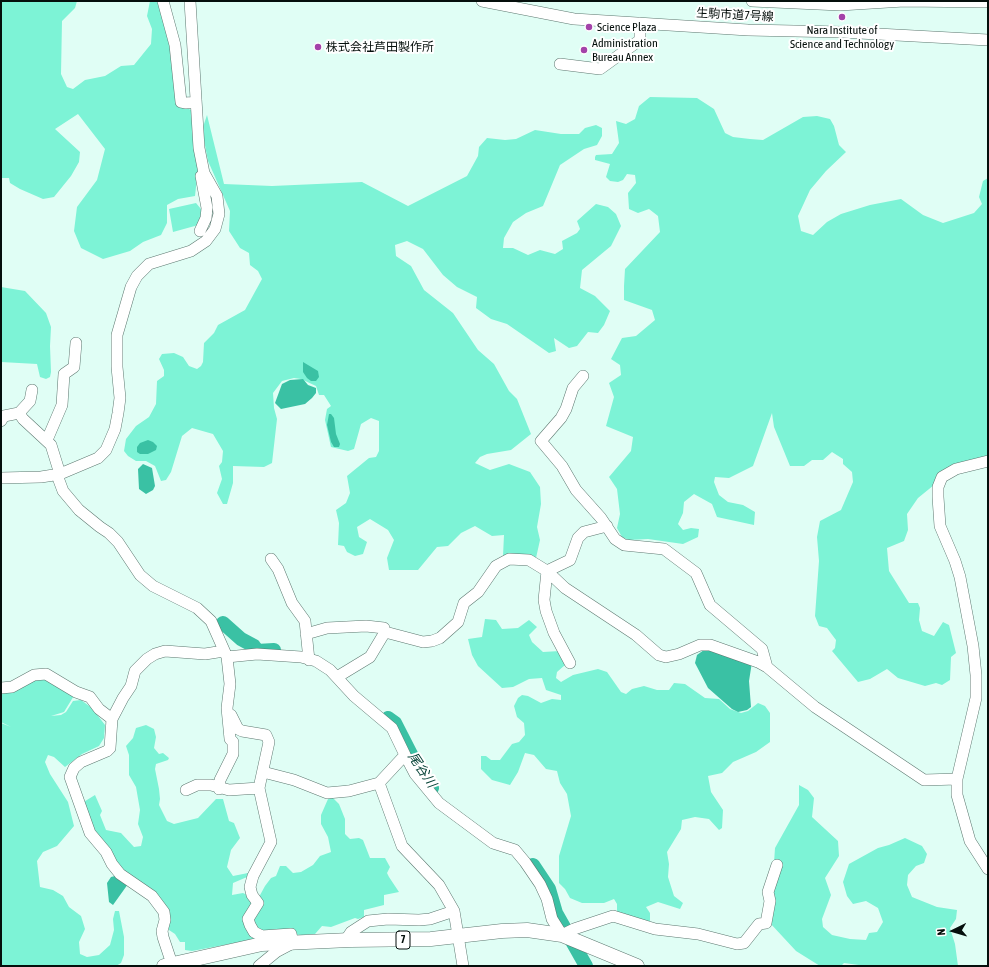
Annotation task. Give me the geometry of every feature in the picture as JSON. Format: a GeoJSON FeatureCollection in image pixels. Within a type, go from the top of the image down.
{"type":"FeatureCollection","features":[{"type":"Feature","properties":{"kind":"main road","name":"7"},"geometry":{"type":"LineString","coordinates":[[168,965],[262,944],[431,940],[502,931],[527,930],[562,935],[637,966]]}},
{"type":"Feature","properties":{"kind":"street"},"geometry":{"type":"LineString","coordinates":[[163,1],[175,45],[181,102],[186,104],[196,102]]}},
{"type":"Feature","properties":{"kind":"street"},"geometry":{"type":"LineString","coordinates":[[1,478],[41,477],[59,474],[98,458],[110,442],[115,429],[120,398],[117,367],[117,335],[130,291],[137,276],[149,264],[188,252],[198,247],[206,240],[215,228],[219,214],[217,196],[204,173],[199,148],[190,1]]}},
{"type":"Feature","properties":{"kind":"street","name":"生駒市道7号線"},"geometry":{"type":"LineString","coordinates":[[482,1],[574,18],[748,30],[841,32],[988,40]]}},
{"type":"Feature","properties":{"kind":"street"},"geometry":{"type":"LineString","coordinates":[[752,1],[840,5],[904,2],[988,2]]}},
{"type":"Feature","properties":{"kind":"street"},"geometry":{"type":"LineString","coordinates":[[560,64],[600,69],[640,40],[640,23]]}},
{"type":"Feature","properties":{"kind":"street"},"geometry":{"type":"LineString","coordinates":[[200,231],[206,218],[207,208],[201,176],[204,173]]}},
{"type":"Feature","properties":{"kind":"street"},"geometry":{"type":"LineString","coordinates":[[46,440],[62,405],[64,374],[74,366],[76,342]]}},
{"type":"Feature","properties":{"kind":"street"},"geometry":{"type":"LineString","coordinates":[[583,376],[573,388],[566,409],[541,441],[562,466],[576,490],[607,526],[615,539],[624,545],[664,549],[696,573],[710,606],[762,649],[767,667]]}},
{"type":"Feature","properties":{"kind":"street"},"geometry":{"type":"LineString","coordinates":[[2,417],[11,413],[19,412],[30,400],[32,390]]}},
{"type":"Feature","properties":{"kind":"street"},"geometry":{"type":"LineString","coordinates":[[19,412],[23,419],[46,440],[55,454],[63,491],[79,510],[109,533],[118,542],[140,576],[153,586],[182,599],[204,614],[211,621],[226,654],[230,684],[227,702],[228,722],[230,739],[233,742],[233,754],[220,780],[219,789]]}},
{"type":"Feature","properties":{"kind":"street"},"geometry":{"type":"LineString","coordinates":[[988,461],[956,469],[942,477],[938,487],[940,526],[960,577],[973,646],[976,675],[976,698],[957,778],[957,795],[970,841],[988,869]]}},
{"type":"Feature","properties":{"kind":"street"},"geometry":{"type":"LineString","coordinates":[[547,571],[570,560],[578,538],[584,532],[607,526]]}},
{"type":"Feature","properties":{"kind":"street"},"geometry":{"type":"LineString","coordinates":[[337,676],[370,657],[385,632],[423,642],[440,638],[458,622],[464,602],[478,592],[496,566],[502,562],[516,558],[529,560],[547,571],[565,588],[619,623],[662,657],[679,654],[700,645],[710,645],[758,662],[767,667],[815,707],[924,780],[957,778]]}},
{"type":"Feature","properties":{"kind":"street"},"geometry":{"type":"LineString","coordinates":[[271,559],[278,569],[292,603],[305,621],[309,660]]}},
{"type":"Feature","properties":{"kind":"street"},"geometry":{"type":"LineString","coordinates":[[547,571],[544,600],[546,611],[554,632],[570,663]]}},
{"type":"Feature","properties":{"kind":"street"},"geometry":{"type":"LineString","coordinates":[[306,634],[327,628],[366,626],[384,628]]}},
{"type":"Feature","properties":{"kind":"street"},"geometry":{"type":"LineString","coordinates":[[168,965],[162,930],[165,920],[164,912],[152,896],[120,874],[112,864],[106,852],[90,833],[70,781],[71,772],[81,762],[110,748],[112,719],[122,698],[131,686],[135,671],[155,654],[165,651],[205,654],[257,654],[309,660],[330,670],[354,696],[392,728],[418,779],[439,803],[494,843],[515,850],[540,884],[547,899],[552,919],[562,935],[574,929],[613,916],[655,929],[698,934],[737,944],[744,943],[759,924],[766,923],[770,901],[768,892],[777,865]]}},
{"type":"Feature","properties":{"kind":"street"},"geometry":{"type":"LineString","coordinates":[[1,688],[12,687],[34,675],[46,674],[76,692],[90,698],[99,709],[112,719]]}},
{"type":"Feature","properties":{"kind":"street"},"geometry":{"type":"LineString","coordinates":[[227,702],[234,725],[238,729],[242,731],[266,734],[269,742],[259,788],[271,842],[253,876],[250,889],[258,903],[248,919],[254,932],[262,936],[291,934],[293,943],[276,952],[259,966]]}},
{"type":"Feature","properties":{"kind":"street"},"geometry":{"type":"LineString","coordinates":[[262,772],[294,780],[328,793],[349,791],[379,783],[405,755]]}},
{"type":"Feature","properties":{"kind":"street"},"geometry":{"type":"LineString","coordinates":[[379,783],[402,846],[439,885],[454,911],[463,966]]}},
{"type":"Feature","properties":{"kind":"street"},"geometry":{"type":"LineString","coordinates":[[186,790],[197,785],[211,785],[219,789],[241,790],[259,788]]}},
{"type":"Feature","properties":{"kind":"street"},"geometry":{"type":"LineString","coordinates":[[345,941],[351,932],[368,921],[388,919],[424,920],[454,911]]}},
{"type":"Feature","properties":{"kind":"shaded area"},"geometry":{"type":"Polygon","coordinates":[[[1,1],[77,1],[75,8],[62,21],[61,74],[67,87],[73,89],[85,80],[105,76],[121,66],[134,65],[151,44],[152,29],[147,16],[150,1],[159,1],[172,45],[176,103],[191,110],[198,169],[195,196],[178,199],[167,205],[167,223],[161,235],[143,242],[130,251],[103,259],[81,248],[74,231],[77,207],[97,180],[105,149],[78,114],[55,129],[80,152],[79,162],[71,176],[54,197],[43,199],[10,183],[9,178],[1,178],[1,1]]]}},
{"type":"Feature","properties":{"kind":"shaded area"},"geometry":{"type":"Polygon","coordinates":[[[650,97],[697,98],[714,109],[725,133],[733,137],[763,140],[803,117],[817,116],[830,119],[834,126],[839,145],[846,152],[826,171],[810,190],[798,216],[801,231],[813,235],[827,222],[841,214],[870,205],[901,199],[923,215],[943,223],[974,213],[982,204],[979,197],[983,181],[988,178],[988,457],[934,485],[918,498],[907,514],[908,530],[904,541],[887,548],[889,571],[909,603],[918,603],[920,608],[919,620],[922,631],[934,636],[943,622],[949,625],[956,653],[951,657],[950,680],[942,685],[936,683],[925,686],[898,678],[887,669],[870,679],[858,682],[832,651],[835,648],[836,640],[827,628],[819,626],[815,616],[819,561],[817,537],[820,521],[841,510],[853,482],[852,472],[843,464],[843,459],[832,452],[823,460],[812,460],[804,466],[790,466],[774,427],[772,413],[753,466],[729,478],[715,477],[714,482],[719,495],[728,502],[743,505],[755,512],[754,525],[717,517],[712,504],[694,494],[684,502],[683,513],[678,524],[683,530],[691,528],[699,529],[698,537],[683,544],[648,539],[629,540],[622,537],[617,528],[620,514],[617,489],[609,477],[631,451],[633,437],[606,426],[614,397],[609,383],[621,375],[620,365],[611,359],[622,338],[636,336],[655,320],[652,310],[624,300],[624,286],[625,269],[660,232],[658,216],[649,209],[638,213],[629,209],[628,193],[636,183],[635,175],[627,174],[623,180],[618,182],[610,181],[606,177],[610,164],[595,160],[595,157],[596,155],[612,154],[619,143],[616,121],[626,124],[635,119],[639,106],[650,97]]]}},
{"type":"Feature","properties":{"kind":"shaded area"},"geometry":{"type":"Polygon","coordinates":[[[207,115],[224,184],[272,186],[362,182],[408,206],[467,176],[478,156],[479,147],[487,138],[505,140],[516,139],[535,130],[561,134],[579,134],[585,128],[596,125],[602,128],[602,136],[597,145],[584,149],[560,165],[543,206],[526,213],[513,222],[504,238],[503,248],[513,248],[528,255],[540,250],[555,254],[563,249],[562,241],[577,233],[580,229],[577,221],[596,204],[608,207],[616,214],[621,226],[611,246],[582,270],[580,288],[595,296],[610,311],[604,325],[598,333],[588,332],[577,346],[569,348],[554,338],[556,351],[549,353],[507,324],[491,319],[476,308],[477,297],[457,287],[443,275],[423,249],[407,241],[395,245],[396,256],[411,266],[424,290],[453,313],[478,350],[494,364],[509,391],[517,399],[531,434],[511,450],[487,454],[480,457],[475,463],[490,470],[509,464],[530,472],[540,487],[541,504],[537,527],[540,540],[536,558],[523,554],[503,556],[504,535],[492,536],[475,526],[461,533],[448,546],[437,547],[418,570],[389,570],[387,558],[394,540],[388,530],[370,519],[357,527],[359,537],[367,542],[363,554],[355,556],[347,552],[344,546],[338,545],[339,523],[336,510],[346,503],[350,493],[347,476],[369,458],[376,457],[379,451],[379,421],[371,418],[361,424],[354,449],[348,451],[331,447],[325,420],[327,409],[331,406],[324,395],[319,395],[316,386],[301,379],[294,378],[282,381],[273,393],[274,408],[277,419],[272,463],[264,467],[233,466],[233,483],[227,504],[223,504],[217,493],[222,479],[219,466],[222,462],[223,451],[213,434],[192,428],[182,436],[171,472],[166,480],[161,481],[155,466],[146,461],[136,461],[128,456],[124,451],[126,439],[136,426],[149,417],[156,404],[157,381],[164,376],[164,370],[159,359],[162,354],[174,353],[183,357],[189,366],[197,369],[201,366],[203,362],[204,343],[214,333],[218,325],[245,310],[262,279],[258,271],[250,265],[249,253],[240,248],[229,231],[230,211],[208,161],[202,130],[207,115]]]}},
{"type":"Feature","properties":{"kind":"shaded area"},"geometry":{"type":"Polygon","coordinates":[[[196,203],[201,209],[202,224],[173,232],[169,209],[196,203]]]}},
{"type":"Feature","properties":{"kind":"shaded area"},"geometry":{"type":"Polygon","coordinates":[[[1,287],[25,291],[46,313],[51,327],[50,377],[46,379],[40,377],[37,364],[1,362],[1,287]]]}},
{"type":"Feature","properties":{"kind":"shaded area"},"geometry":{"type":"Polygon","coordinates":[[[303,362],[318,371],[319,377],[316,381],[311,381],[307,378],[303,372],[303,362]]]}},
{"type":"Feature","properties":{"kind":"shaded area"},"geometry":{"type":"Polygon","coordinates":[[[303,379],[308,385],[316,388],[316,393],[305,404],[281,409],[275,403],[282,384],[290,380],[303,379]]]}},
{"type":"Feature","properties":{"kind":"shaded area"},"geometry":{"type":"Polygon","coordinates":[[[329,414],[331,414],[334,418],[336,434],[340,444],[339,447],[334,447],[331,442],[327,425],[329,414]]]}},
{"type":"Feature","properties":{"kind":"shaded area"},"geometry":{"type":"Polygon","coordinates":[[[148,440],[157,446],[156,450],[148,454],[140,454],[137,452],[137,447],[140,443],[148,440]]]}},
{"type":"Feature","properties":{"kind":"shaded area"},"geometry":{"type":"Polygon","coordinates":[[[143,464],[152,468],[155,486],[153,490],[146,494],[139,489],[138,469],[143,464]]]}},
{"type":"Feature","properties":{"kind":"shaded area"},"geometry":{"type":"Polygon","coordinates":[[[485,619],[496,620],[502,629],[518,628],[529,620],[537,627],[529,635],[532,642],[543,652],[560,651],[565,660],[565,665],[557,672],[556,678],[561,682],[573,675],[598,669],[607,672],[621,692],[626,694],[632,689],[644,686],[657,690],[669,690],[674,683],[685,684],[705,698],[719,699],[730,709],[741,713],[748,711],[758,703],[765,706],[770,713],[770,742],[756,752],[733,762],[722,773],[708,776],[711,792],[723,810],[722,828],[719,830],[709,819],[695,817],[682,820],[681,829],[667,852],[669,864],[668,877],[674,896],[683,903],[680,909],[658,902],[646,907],[650,913],[650,925],[617,912],[617,904],[614,899],[604,903],[582,903],[570,898],[565,889],[559,883],[559,856],[571,816],[567,794],[560,783],[557,771],[546,769],[534,755],[525,753],[518,772],[510,785],[492,780],[481,769],[481,756],[486,756],[491,760],[500,760],[512,744],[519,742],[525,735],[524,723],[517,717],[514,706],[518,698],[522,695],[528,696],[541,703],[552,699],[561,700],[561,695],[546,690],[542,678],[529,679],[513,687],[502,688],[478,666],[472,655],[468,639],[482,637],[485,619]]]}},
{"type":"Feature","properties":{"kind":"shaded area"},"geometry":{"type":"Polygon","coordinates":[[[708,647],[752,662],[749,681],[751,707],[747,710],[738,712],[732,709],[708,688],[695,663],[697,655],[708,647]]]}},
{"type":"Feature","properties":{"kind":"shaded area"},"geometry":{"type":"Polygon","coordinates":[[[40,676],[75,694],[64,712],[51,716],[61,715],[66,712],[73,701],[81,700],[92,708],[105,725],[104,738],[99,746],[82,754],[65,767],[54,757],[48,755],[45,762],[50,774],[68,802],[74,826],[57,846],[43,852],[37,861],[40,887],[53,890],[63,896],[69,907],[81,916],[85,929],[79,942],[80,954],[87,957],[99,955],[110,945],[114,930],[113,919],[115,911],[119,911],[124,937],[124,955],[121,963],[116,966],[1,966],[1,723],[11,727],[1,722],[1,690],[40,676]]]}},
{"type":"Feature","properties":{"kind":"shaded area"},"geometry":{"type":"Polygon","coordinates":[[[146,725],[154,729],[156,737],[154,748],[159,754],[163,753],[169,758],[168,760],[156,764],[155,769],[159,789],[159,805],[167,821],[174,824],[198,818],[216,799],[223,799],[229,821],[234,823],[240,838],[231,850],[227,867],[233,876],[248,873],[247,877],[233,883],[232,895],[243,893],[251,897],[256,939],[192,951],[185,950],[185,942],[180,942],[175,934],[169,930],[168,924],[140,885],[116,863],[93,830],[82,803],[95,795],[102,811],[100,815],[106,830],[121,833],[134,847],[141,846],[143,837],[138,824],[140,810],[136,787],[129,775],[129,755],[126,746],[133,738],[136,728],[146,725]]]}},
{"type":"Feature","properties":{"kind":"shaded area"},"geometry":{"type":"Polygon","coordinates":[[[799,785],[808,790],[814,798],[812,817],[838,841],[839,856],[825,878],[831,895],[822,919],[823,927],[832,935],[850,939],[866,940],[869,933],[877,932],[883,922],[878,908],[866,901],[853,904],[847,896],[843,882],[849,864],[878,848],[905,838],[922,846],[927,854],[924,863],[916,866],[908,875],[907,885],[912,897],[937,907],[957,910],[956,919],[950,928],[955,944],[958,966],[866,966],[844,963],[841,966],[820,966],[796,951],[770,923],[775,848],[799,805],[799,785]]]}},
{"type":"Feature","properties":{"kind":"shaded area"},"geometry":{"type":"Polygon","coordinates":[[[332,797],[339,804],[345,819],[345,834],[350,839],[359,838],[363,840],[370,858],[385,858],[390,867],[387,873],[399,892],[384,895],[384,905],[364,910],[364,917],[358,919],[355,918],[331,927],[322,926],[315,934],[302,935],[262,932],[253,926],[253,915],[259,897],[265,886],[271,878],[276,876],[280,866],[286,866],[293,873],[301,872],[313,865],[320,856],[331,852],[328,837],[321,824],[321,815],[328,799],[332,797]]]}},
{"type":"Feature","properties":{"kind":"shaded area"},"geometry":{"type":"Polygon","coordinates":[[[119,875],[128,884],[113,905],[109,902],[107,883],[111,877],[119,875]]]}},
{"type":"Feature","properties":{"kind":"waterway","name":"尾谷川"},"geometry":{"type":"LineString","coordinates":[[223,623],[241,639],[254,646],[257,651],[274,650]]}},
{"type":"Feature","properties":{"kind":"waterway","name":"尾谷川"},"geometry":{"type":"LineString","coordinates":[[388,718],[395,723],[418,768],[432,788]]}},
{"type":"Feature","properties":{"kind":"waterway","name":"尾谷川"},"geometry":{"type":"LineString","coordinates":[[533,865],[549,889],[556,913],[586,966]]}},
{"type":"Feature","properties":{"kind":"place","name":"Nara Institute of Science and Technology"},"geometry":{"type":"Point","coordinates":[842,17]}},
{"type":"Feature","properties":{"kind":"place","name":"Science Plaza"},"geometry":{"type":"Point","coordinates":[589,27]}},
{"type":"Feature","properties":{"kind":"place","name":"株式会社芦田製作所"},"geometry":{"type":"Point","coordinates":[318,47]}},
{"type":"Feature","properties":{"kind":"place","name":"Administration Bureau Annex"},"geometry":{"type":"Point","coordinates":[584,50]}}]}
